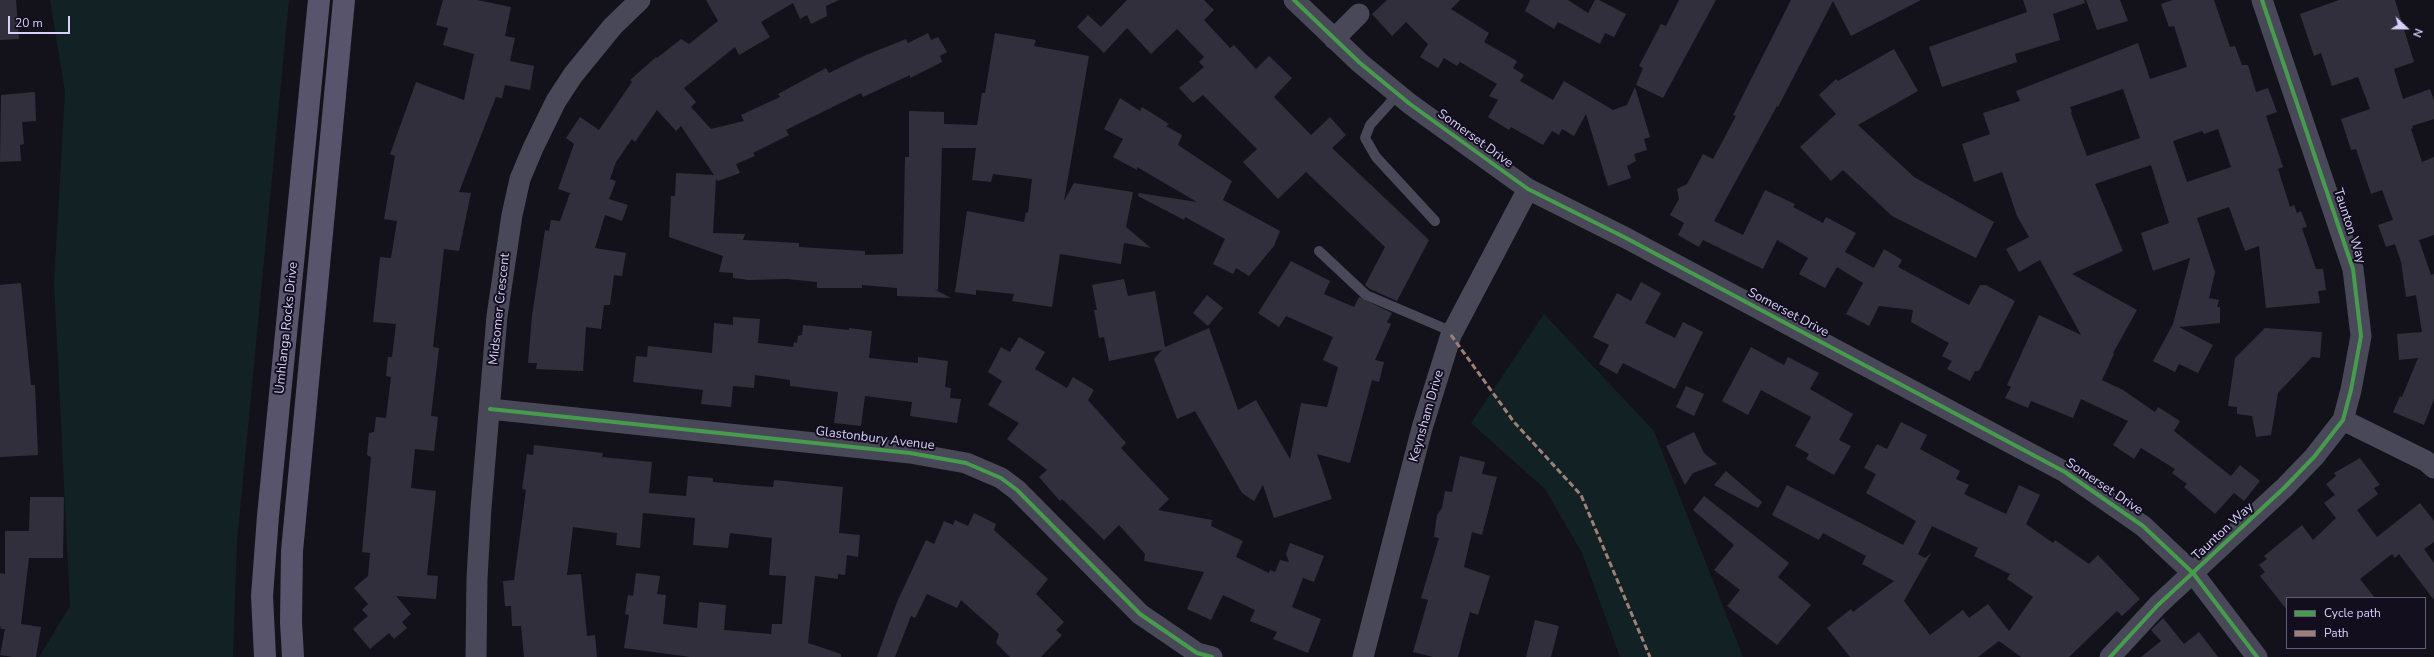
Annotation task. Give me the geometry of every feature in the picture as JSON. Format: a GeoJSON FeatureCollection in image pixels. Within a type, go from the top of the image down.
{"type":"FeatureCollection","features":[{"type":"Feature","properties":{"kind":"main road","name":"Umhlanga Rocks Drive"},"geometry":{"type":"LineString","coordinates":[[265,657],[262,596],[268,516],[319,0]]}},
{"type":"Feature","properties":{"kind":"main road","name":"Umhlanga Rocks Drive"},"geometry":{"type":"LineString","coordinates":[[293,657],[291,622],[292,551],[344,0]]}},
{"type":"Feature","properties":{"kind":"street","name":"Midsomer Crescent"},"geometry":{"type":"LineString","coordinates":[[476,657],[479,537],[498,309],[512,215],[520,179],[532,148],[556,101],[573,75],[613,26],[640,0]]}},
{"type":"Feature","properties":{"kind":"street","name":"Somerset Drive"},"geometry":{"type":"LineString","coordinates":[[1294,0],[1334,39],[1398,94],[1449,134],[1528,189],[1626,238],[2065,472],[2143,526],[2193,573],[2257,657]]}},
{"type":"Feature","properties":{"kind":"street","name":"Taunton Way"},"geometry":{"type":"LineString","coordinates":[[2110,657],[2158,605],[2284,488],[2314,457],[2343,420],[2352,384],[2361,336],[2353,269],[2262,0]]}},
{"type":"Feature","properties":{"kind":"street"},"geometry":{"type":"LineString","coordinates":[[1334,39],[1359,14]]}},
{"type":"Feature","properties":{"kind":"street","name":"Keynsham Drive"},"geometry":{"type":"LineString","coordinates":[[1363,657],[1422,428],[1453,332],[1528,189]]}},
{"type":"Feature","properties":{"kind":"street","name":"Glastonbury Avenue"},"geometry":{"type":"LineString","coordinates":[[490,409],[910,453],[966,463],[1001,478],[1017,490],[1140,614],[1201,656]]}},
{"type":"Feature","properties":{"kind":"street"},"geometry":{"type":"LineString","coordinates":[[2343,420],[2426,461],[2434,468]]}},
{"type":"Feature","properties":{"kind":"lane"},"geometry":{"type":"LineString","coordinates":[[1398,94],[1367,129],[1365,134],[1367,143],[1376,157],[1436,221]]}},
{"type":"Feature","properties":{"kind":"lane"},"geometry":{"type":"LineString","coordinates":[[1319,251],[1366,295],[1453,332]]}},
{"type":"Feature","properties":{"kind":"shaded area"},"geometry":{"type":"Polygon","coordinates":[[[50,0],[289,0],[237,542],[233,657],[39,657],[70,606],[54,283],[65,92],[50,0]]]}},
{"type":"Feature","properties":{"kind":"shaded area"},"geometry":{"type":"Polygon","coordinates":[[[1544,314],[1654,431],[1743,657],[1620,657],[1582,553],[1545,489],[1471,423],[1544,314]]]}},
{"type":"Feature","properties":{"kind":"building"},"geometry":{"type":"Polygon","coordinates":[[[0,0],[16,0],[19,39],[0,40],[0,0]]]}},
{"type":"Feature","properties":{"kind":"building"},"geometry":{"type":"Polygon","coordinates":[[[443,0],[477,0],[511,7],[505,36],[515,38],[510,61],[534,66],[530,90],[505,85],[502,98],[496,97],[459,192],[471,193],[459,251],[444,249],[433,347],[439,348],[431,416],[438,417],[434,451],[415,449],[411,488],[436,491],[427,575],[438,576],[436,599],[396,596],[411,614],[402,622],[407,628],[394,639],[389,633],[370,649],[353,629],[368,616],[362,610],[368,604],[354,588],[368,576],[370,553],[362,552],[371,457],[367,455],[369,433],[374,432],[376,417],[386,418],[391,377],[386,376],[388,357],[392,357],[396,324],[373,322],[380,257],[391,258],[397,221],[384,219],[395,156],[390,154],[416,82],[464,100],[474,54],[443,45],[448,28],[436,25],[443,0]]]}},
{"type":"Feature","properties":{"kind":"building"},"geometry":{"type":"Polygon","coordinates":[[[706,0],[839,0],[826,6],[827,16],[811,24],[807,15],[800,19],[793,3],[761,22],[770,37],[739,55],[735,47],[684,88],[696,102],[691,107],[711,129],[744,121],[741,115],[780,97],[778,94],[826,68],[829,73],[866,55],[906,39],[908,43],[928,33],[931,40],[938,37],[947,52],[940,56],[942,62],[910,78],[910,75],[863,97],[861,93],[786,130],[789,135],[753,153],[755,156],[736,164],[740,173],[718,181],[716,179],[713,233],[745,234],[743,240],[799,243],[799,247],[865,251],[865,255],[903,254],[905,157],[909,157],[909,111],[944,112],[944,124],[977,125],[982,93],[985,93],[995,33],[1036,40],[1034,46],[1089,56],[1064,201],[1074,183],[1133,192],[1126,227],[1151,248],[1124,243],[1121,264],[1060,254],[1052,307],[1012,301],[1014,294],[976,290],[976,295],[955,292],[967,211],[1024,222],[1026,212],[1028,213],[1032,179],[993,174],[991,182],[972,180],[976,148],[942,148],[938,290],[934,289],[951,298],[897,296],[897,288],[862,285],[862,288],[817,288],[817,282],[787,279],[749,280],[733,278],[733,273],[719,272],[723,256],[669,237],[671,196],[675,196],[676,173],[714,175],[681,126],[676,131],[657,110],[635,142],[632,139],[616,162],[610,179],[616,181],[609,199],[628,205],[622,221],[605,215],[595,248],[626,253],[622,276],[614,275],[610,305],[604,305],[601,329],[586,327],[583,371],[536,369],[537,363],[528,363],[532,316],[545,230],[549,231],[551,220],[560,221],[570,193],[558,189],[574,144],[566,138],[580,117],[599,130],[632,82],[630,80],[656,57],[657,58],[681,39],[689,44],[718,21],[706,0]]]}},
{"type":"Feature","properties":{"kind":"building"},"geometry":{"type":"Polygon","coordinates":[[[1127,0],[1204,0],[1214,10],[1204,20],[1230,48],[1234,45],[1256,69],[1269,56],[1292,78],[1274,97],[1311,135],[1330,117],[1346,135],[1332,148],[1429,240],[1397,301],[1370,289],[1365,285],[1385,247],[1306,172],[1278,199],[1243,162],[1257,149],[1203,95],[1193,103],[1179,88],[1204,67],[1199,62],[1204,57],[1177,29],[1151,54],[1127,28],[1104,53],[1077,27],[1088,15],[1101,27],[1127,0]]]}},
{"type":"Feature","properties":{"kind":"building"},"geometry":{"type":"Polygon","coordinates":[[[1387,0],[1460,0],[1451,9],[1489,33],[1484,42],[1517,61],[1513,68],[1524,75],[1520,81],[1553,100],[1564,81],[1613,110],[1627,105],[1635,87],[1650,137],[1644,139],[1647,150],[1634,154],[1636,161],[1627,166],[1631,178],[1608,186],[1586,114],[1574,136],[1562,129],[1559,135],[1552,131],[1543,145],[1511,127],[1509,130],[1488,117],[1498,100],[1489,96],[1497,84],[1460,62],[1457,66],[1444,58],[1438,68],[1420,57],[1428,44],[1406,22],[1392,36],[1372,14],[1387,0]]]}},
{"type":"Feature","properties":{"kind":"building"},"geometry":{"type":"Polygon","coordinates":[[[1530,0],[1568,0],[1588,13],[1595,0],[1599,0],[1626,14],[1614,37],[1605,33],[1600,44],[1558,22],[1554,29],[1525,11],[1530,0]]]}},
{"type":"Feature","properties":{"kind":"building"},"geometry":{"type":"Polygon","coordinates":[[[1679,0],[1716,0],[1663,98],[1636,85],[1643,68],[1639,66],[1661,24],[1666,26],[1679,0]]]}},
{"type":"Feature","properties":{"kind":"building"},"geometry":{"type":"Polygon","coordinates":[[[1791,0],[1921,0],[1851,36],[1833,1],[1778,107],[1777,106],[1714,221],[1743,235],[1765,190],[1795,204],[1793,207],[1823,223],[1826,217],[1856,233],[1845,252],[1874,268],[1884,249],[1902,260],[1898,267],[1969,305],[1980,285],[1986,285],[2015,301],[1979,371],[1975,371],[1970,381],[1947,369],[1952,361],[1942,356],[1949,343],[1911,322],[1913,310],[1879,306],[1869,326],[1846,314],[1863,283],[1837,267],[1825,288],[1799,274],[1808,258],[1777,240],[1763,269],[1703,240],[1699,247],[1678,235],[1684,223],[1670,215],[1679,199],[1677,189],[1687,184],[1703,154],[1713,159],[1736,116],[1733,115],[1791,0]]]}},
{"type":"Feature","properties":{"kind":"building"},"geometry":{"type":"Polygon","coordinates":[[[2023,0],[2084,0],[2085,3],[2053,14],[2060,40],[2015,54],[2017,62],[1942,87],[1929,47],[2027,12],[2023,0]]]}},
{"type":"Feature","properties":{"kind":"building"},"geometry":{"type":"Polygon","coordinates":[[[2086,0],[2120,0],[2128,21],[2097,30],[2086,0]]]}},
{"type":"Feature","properties":{"kind":"building"},"geometry":{"type":"Polygon","coordinates":[[[2173,0],[2214,0],[2230,47],[2235,46],[2242,65],[2248,65],[2256,92],[2268,88],[2277,112],[2266,116],[2283,167],[2278,169],[2290,207],[2294,205],[2297,213],[2301,211],[2307,227],[2302,228],[2316,269],[2323,269],[2326,290],[2318,291],[2320,303],[2266,308],[2259,246],[2245,251],[2229,207],[2197,218],[2215,272],[2209,298],[2219,300],[2217,307],[2220,307],[2220,323],[2179,327],[2213,345],[2198,373],[2179,364],[2175,372],[2153,361],[2173,324],[2190,258],[2153,271],[2141,233],[2169,223],[2151,165],[2095,184],[2123,251],[2072,274],[2137,310],[2113,353],[2114,354],[2102,380],[2123,390],[2155,412],[2158,407],[2180,421],[2174,431],[2231,476],[2240,465],[2260,481],[2244,501],[2234,493],[2215,514],[2184,487],[2187,484],[2172,473],[2175,469],[2141,448],[2134,459],[2113,445],[2128,421],[2081,399],[2073,418],[2031,401],[2028,408],[2005,398],[2011,387],[2007,385],[2039,315],[2081,335],[2040,260],[2019,272],[2006,249],[2029,237],[2017,216],[2002,172],[1974,182],[1962,144],[1990,134],[1983,113],[2020,101],[2016,91],[2138,43],[2150,79],[2187,67],[2174,26],[2169,27],[2161,4],[2173,0]],[[2123,89],[2070,107],[2087,156],[2140,138],[2123,89]],[[2218,129],[2204,134],[2202,131],[2173,141],[2187,182],[2231,167],[2218,129]]]}},
{"type":"Feature","properties":{"kind":"building"},"geometry":{"type":"Polygon","coordinates":[[[2339,0],[2395,0],[2414,62],[2394,69],[2403,99],[2430,89],[2434,101],[2434,119],[2412,126],[2413,128],[2411,129],[2422,162],[2434,157],[2434,235],[2419,240],[2431,275],[2434,274],[2434,399],[2424,425],[2393,412],[2400,396],[2402,397],[2418,358],[2399,360],[2397,334],[2422,332],[2416,295],[2406,297],[2401,262],[2395,244],[2386,247],[2378,225],[2393,220],[2382,190],[2371,194],[2356,149],[2351,150],[2341,119],[2370,109],[2358,77],[2332,86],[2321,53],[2314,56],[2300,14],[2339,0]]]}},
{"type":"Feature","properties":{"kind":"building"},"geometry":{"type":"Polygon","coordinates":[[[1894,49],[1918,91],[1858,125],[1914,177],[1994,222],[1976,258],[1892,216],[1843,170],[1831,181],[1800,147],[1836,114],[1819,95],[1836,79],[1838,81],[1894,49]]]}},
{"type":"Feature","properties":{"kind":"building"},"geometry":{"type":"Polygon","coordinates":[[[35,92],[36,121],[22,122],[24,144],[20,145],[21,161],[0,162],[1,95],[35,92]]]}},
{"type":"Feature","properties":{"kind":"building"},"geometry":{"type":"Polygon","coordinates":[[[1120,98],[1140,111],[1142,107],[1169,124],[1166,126],[1182,135],[1178,145],[1232,181],[1223,200],[1280,231],[1274,246],[1249,276],[1236,268],[1233,274],[1213,264],[1225,239],[1185,217],[1184,220],[1138,196],[1139,193],[1197,202],[1137,167],[1137,170],[1113,157],[1123,139],[1104,129],[1120,98]]]}},
{"type":"Feature","properties":{"kind":"building"},"geometry":{"type":"Polygon","coordinates":[[[1291,261],[1330,281],[1324,294],[1354,307],[1359,297],[1392,313],[1387,322],[1391,324],[1375,360],[1384,362],[1379,382],[1372,380],[1350,463],[1317,454],[1332,499],[1274,518],[1263,485],[1254,501],[1242,493],[1195,411],[1177,419],[1154,359],[1162,350],[1109,361],[1104,337],[1099,338],[1094,310],[1097,310],[1092,285],[1124,279],[1128,296],[1155,291],[1165,347],[1209,328],[1238,410],[1256,400],[1290,459],[1301,403],[1327,407],[1338,367],[1323,360],[1333,337],[1286,316],[1279,327],[1258,313],[1291,261]]]}},
{"type":"Feature","properties":{"kind":"building"},"geometry":{"type":"Polygon","coordinates":[[[1641,282],[1661,293],[1645,323],[1675,338],[1683,322],[1703,332],[1675,389],[1623,363],[1617,374],[1599,364],[1609,345],[1593,337],[1617,293],[1631,301],[1641,282]]]}},
{"type":"Feature","properties":{"kind":"building"},"geometry":{"type":"Polygon","coordinates":[[[21,283],[31,385],[35,385],[38,455],[0,457],[0,285],[21,283]]]}},
{"type":"Feature","properties":{"kind":"building"},"geometry":{"type":"Polygon","coordinates":[[[1207,295],[1223,308],[1208,326],[1193,313],[1207,295]]]}},
{"type":"Feature","properties":{"kind":"building"},"geometry":{"type":"Polygon","coordinates":[[[733,317],[760,319],[758,343],[793,347],[794,342],[797,343],[798,336],[802,335],[803,325],[849,330],[849,328],[872,331],[869,358],[918,363],[918,357],[948,361],[945,387],[951,388],[950,398],[961,399],[957,423],[910,416],[912,402],[865,396],[861,426],[834,423],[838,392],[790,386],[790,380],[755,375],[754,388],[733,386],[731,407],[701,404],[703,390],[633,382],[636,356],[647,357],[648,346],[712,353],[714,323],[733,325],[733,317]]]}},
{"type":"Feature","properties":{"kind":"building"},"geometry":{"type":"Polygon","coordinates":[[[2265,328],[2322,332],[2320,358],[2312,357],[2278,393],[2271,435],[2256,437],[2252,416],[2237,414],[2237,407],[2228,406],[2235,358],[2265,328]]]}},
{"type":"Feature","properties":{"kind":"building"},"geometry":{"type":"Polygon","coordinates":[[[1019,337],[1045,352],[1035,369],[1067,388],[1073,377],[1094,390],[1088,400],[1126,443],[1121,448],[1169,499],[1158,510],[1212,520],[1211,526],[1243,541],[1236,557],[1269,573],[1270,570],[1275,572],[1280,560],[1289,562],[1286,554],[1290,543],[1324,556],[1314,582],[1303,578],[1292,607],[1321,619],[1308,653],[1273,639],[1277,632],[1250,621],[1255,610],[1223,595],[1211,620],[1187,609],[1204,572],[1144,561],[1145,554],[1119,525],[1104,540],[1062,499],[1060,501],[1039,477],[1047,470],[1007,439],[1019,423],[988,405],[1002,381],[988,372],[1001,347],[1010,352],[1019,337]]]}},
{"type":"Feature","properties":{"kind":"building"},"geometry":{"type":"Polygon","coordinates":[[[1751,347],[1784,365],[1788,357],[1819,373],[1810,389],[1853,414],[1839,440],[1851,446],[1834,475],[1806,459],[1809,454],[1795,446],[1811,417],[1761,390],[1748,415],[1722,401],[1751,347]]]}},
{"type":"Feature","properties":{"kind":"building"},"geometry":{"type":"Polygon","coordinates":[[[1686,386],[1704,394],[1694,416],[1676,407],[1686,386]]]}},
{"type":"Feature","properties":{"kind":"building"},"geometry":{"type":"Polygon","coordinates":[[[1901,422],[1927,435],[1920,449],[1960,471],[1956,479],[1969,485],[1964,494],[2006,514],[2019,485],[2040,495],[2026,524],[2053,543],[2055,540],[2089,564],[2098,555],[2140,599],[2122,616],[2117,611],[2069,657],[2021,657],[1999,641],[1978,657],[1850,657],[1827,628],[1851,609],[1853,612],[1894,581],[1862,564],[1866,556],[1823,533],[1819,540],[1772,515],[1787,485],[1903,545],[1916,521],[1866,493],[1876,474],[1864,468],[1877,444],[1887,449],[1901,422]],[[1932,526],[1918,554],[1925,558],[1931,553],[1904,601],[1930,635],[1963,610],[1969,618],[1988,604],[2009,631],[2033,597],[2007,579],[2010,574],[1974,556],[1978,548],[1932,526]]]}},
{"type":"Feature","properties":{"kind":"building"},"geometry":{"type":"Polygon","coordinates":[[[1694,432],[1704,453],[1717,464],[1693,473],[1685,485],[1666,446],[1694,432]]]}},
{"type":"Feature","properties":{"kind":"building"},"geometry":{"type":"Polygon","coordinates":[[[534,445],[603,453],[602,457],[652,462],[649,493],[686,496],[688,476],[713,478],[713,482],[756,486],[773,487],[774,480],[843,487],[839,533],[860,535],[858,557],[847,555],[845,575],[838,574],[838,579],[815,576],[808,643],[841,654],[841,657],[690,657],[624,648],[629,615],[625,614],[628,595],[633,596],[636,573],[660,576],[657,594],[666,595],[663,624],[697,628],[699,602],[726,605],[724,630],[771,634],[772,624],[782,624],[786,576],[769,575],[772,538],[730,533],[728,548],[693,545],[695,518],[643,513],[640,548],[616,545],[617,533],[573,527],[567,575],[581,574],[587,636],[595,635],[597,657],[524,657],[521,626],[512,626],[511,606],[505,606],[503,581],[514,580],[526,490],[522,489],[527,454],[533,455],[534,445]]]}},
{"type":"Feature","properties":{"kind":"building"},"geometry":{"type":"Polygon","coordinates":[[[1460,456],[1485,462],[1482,474],[1497,477],[1482,535],[1472,532],[1464,567],[1490,576],[1478,615],[1470,612],[1458,657],[1433,657],[1413,652],[1428,600],[1421,598],[1439,538],[1434,537],[1437,515],[1442,508],[1445,491],[1452,492],[1460,456]]]}},
{"type":"Feature","properties":{"kind":"building"},"geometry":{"type":"Polygon","coordinates":[[[2360,458],[2380,485],[2374,488],[2378,494],[2357,510],[2377,537],[2420,503],[2434,521],[2434,542],[2424,549],[2434,563],[2434,600],[2399,554],[2395,558],[2392,554],[2360,579],[2374,597],[2286,597],[2286,609],[2260,576],[2265,572],[2259,565],[2267,559],[2264,556],[2302,525],[2313,540],[2336,518],[2324,503],[2335,495],[2326,484],[2336,476],[2334,473],[2360,458]]]}},
{"type":"Feature","properties":{"kind":"building"},"geometry":{"type":"Polygon","coordinates":[[[1726,471],[1762,502],[1758,508],[1714,485],[1726,471]]]}},
{"type":"Feature","properties":{"kind":"building"},"geometry":{"type":"Polygon","coordinates":[[[1704,496],[1789,563],[1778,577],[1811,605],[1777,645],[1727,606],[1740,590],[1714,570],[1734,545],[1693,510],[1704,496]]]}},
{"type":"Feature","properties":{"kind":"building"},"geometry":{"type":"Polygon","coordinates":[[[30,497],[64,497],[63,558],[29,558],[21,624],[41,627],[36,657],[13,657],[0,655],[5,629],[1,629],[0,625],[0,573],[5,574],[5,531],[29,531],[30,497]]]}},
{"type":"Feature","properties":{"kind":"building"},"geometry":{"type":"Polygon","coordinates":[[[974,513],[996,524],[994,530],[1048,579],[1036,594],[1064,622],[1056,630],[1062,635],[1041,657],[1010,657],[996,643],[999,634],[961,600],[957,608],[927,594],[915,618],[911,616],[895,657],[877,657],[897,602],[926,540],[934,544],[944,521],[953,525],[955,520],[968,526],[974,513]]]}},
{"type":"Feature","properties":{"kind":"building"},"geometry":{"type":"Polygon","coordinates":[[[2163,618],[2184,644],[2199,632],[2218,657],[2141,657],[2161,641],[2151,630],[2163,618]]]}},
{"type":"Feature","properties":{"kind":"building"},"geometry":{"type":"Polygon","coordinates":[[[1535,620],[1559,626],[1551,657],[1526,657],[1535,620]]]}},
{"type":"Feature","properties":{"kind":"marked path"},"geometry":{"type":"LineString","coordinates":[[1451,335],[1514,422],[1581,495],[1650,657]]}},
{"type":"Feature","properties":{"kind":"cycle path"},"geometry":{"type":"LineString","coordinates":[[1294,0],[1360,63],[1410,104],[1528,189],[1626,238],[2065,472],[2143,526],[2193,573],[2257,657]]}},
{"type":"Feature","properties":{"kind":"cycle path"},"geometry":{"type":"LineString","coordinates":[[2110,657],[2158,605],[2284,488],[2314,457],[2343,420],[2351,390],[2361,336],[2353,269],[2262,0]]}},
{"type":"Feature","properties":{"kind":"cycle path"},"geometry":{"type":"LineString","coordinates":[[490,409],[910,453],[966,463],[1001,478],[1017,490],[1140,614],[1197,653],[1212,657]]}}]}
